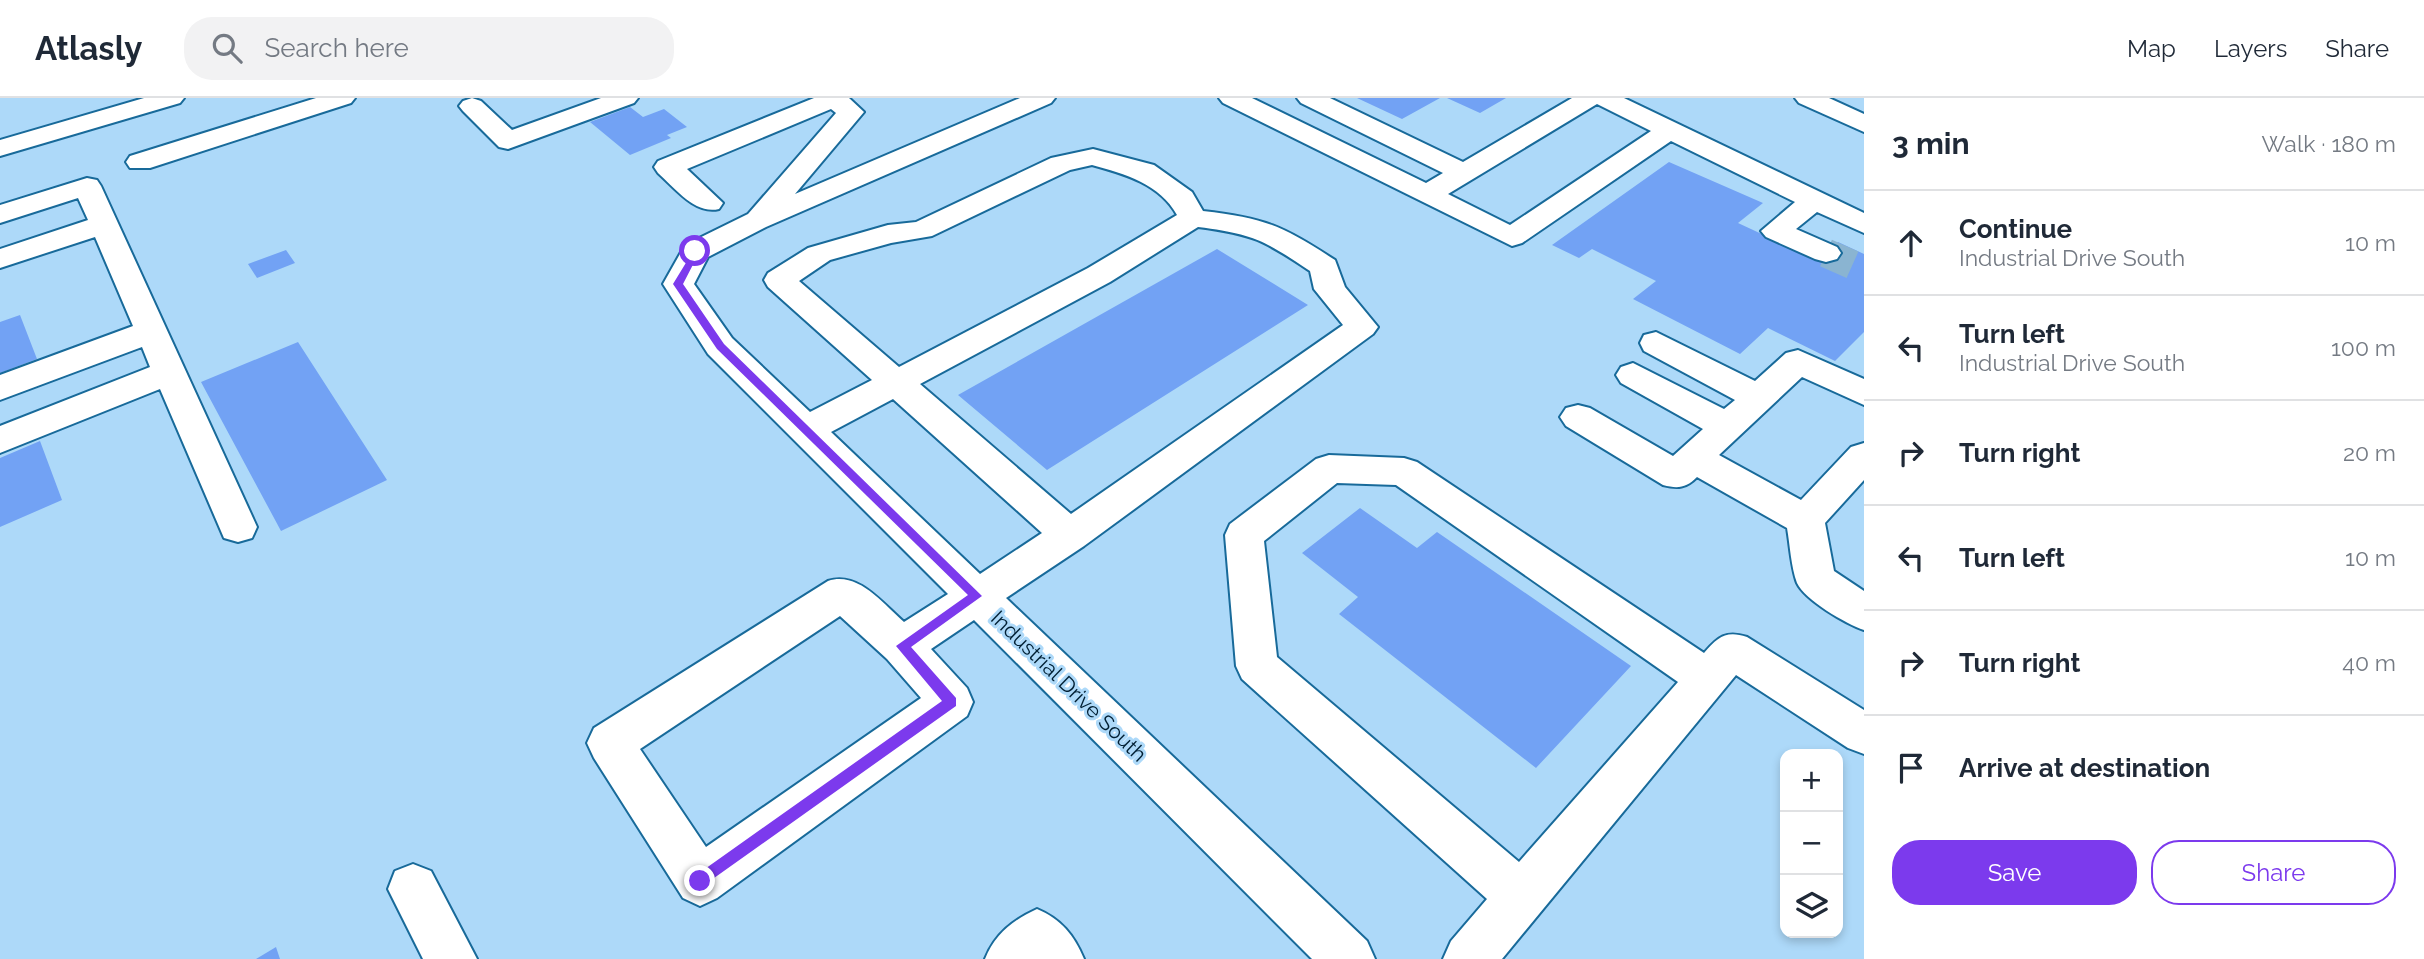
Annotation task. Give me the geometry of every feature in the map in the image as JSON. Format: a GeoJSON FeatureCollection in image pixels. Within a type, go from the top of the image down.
{"type":"FeatureCollection","features":[{"type":"Feature","properties":{"kind":"main road"},"geometry":{"type":"LineString","coordinates":[[0,148],[170,98]]}},
{"type":"Feature","properties":{"kind":"main road"},"geometry":{"type":"LineString","coordinates":[[140,162],[342,98]]}},
{"type":"Feature","properties":{"kind":"main road"},"geometry":{"type":"LineString","coordinates":[[472,106],[508,141],[625,98]]}},
{"type":"Feature","properties":{"kind":"main road"},"geometry":{"type":"LineString","coordinates":[[709,203],[668,167],[837,101],[876,98]]}},
{"type":"Feature","properties":{"kind":"main road","name":"Industrial Drive South"},"geometry":{"type":"LineString","coordinates":[[1042,98],[756,221],[695,251],[678,284],[720,346],[1349,959]]}},
{"type":"Feature","properties":{"kind":"main road"},"geometry":{"type":"LineString","coordinates":[[1232,98],[1512,237],[1669,130]]}},
{"type":"Feature","properties":{"kind":"main road"},"geometry":{"type":"LineString","coordinates":[[1310,98],[1465,173]]}},
{"type":"Feature","properties":{"kind":"main road"},"geometry":{"type":"LineString","coordinates":[[1426,195],[1590,98]]}},
{"type":"Feature","properties":{"kind":"main road"},"geometry":{"type":"LineString","coordinates":[[1604,98],[1864,224]]}},
{"type":"Feature","properties":{"kind":"main road"},"geometry":{"type":"LineString","coordinates":[[1808,98],[1864,124]]}},
{"type":"Feature","properties":{"kind":"main road"},"geometry":{"type":"LineString","coordinates":[[756,221],[851,112],[837,101]]}},
{"type":"Feature","properties":{"kind":"main road"},"geometry":{"type":"LineString","coordinates":[[1070,535],[779,280],[819,254],[888,234],[922,230],[1061,164],[1093,157],[1144,172],[1182,198],[1193,218]]}},
{"type":"Feature","properties":{"kind":"main road"},"geometry":{"type":"LineString","coordinates":[[0,214],[87,186],[238,527]]}},
{"type":"Feature","properties":{"kind":"main road"},"geometry":{"type":"LineString","coordinates":[[1815,200],[1776,231],[1826,253]]}},
{"type":"Feature","properties":{"kind":"main road"},"geometry":{"type":"LineString","coordinates":[[806,430],[1146,248],[1193,218],[1250,225],[1279,237],[1324,267],[1330,289],[1362,327],[1070,535],[902,646]]}},
{"type":"Feature","properties":{"kind":"main road"},"geometry":{"type":"LineString","coordinates":[[0,259],[104,224]]}},
{"type":"Feature","properties":{"kind":"main road"},"geometry":{"type":"LineString","coordinates":[[0,388],[152,331]]}},
{"type":"Feature","properties":{"kind":"main road"},"geometry":{"type":"LineString","coordinates":[[1656,343],[1759,398]]}},
{"type":"Feature","properties":{"kind":"main road"},"geometry":{"type":"LineString","coordinates":[[1578,417],[1676,475],[1798,361],[1864,393]]}},
{"type":"Feature","properties":{"kind":"main road"},"geometry":{"type":"LineString","coordinates":[[0,440],[169,372]]}},
{"type":"Feature","properties":{"kind":"main road"},"geometry":{"type":"LineString","coordinates":[[1633,375],[1728,427]]}},
{"type":"Feature","properties":{"kind":"main road"},"geometry":{"type":"LineString","coordinates":[[1805,520],[1864,456]]}},
{"type":"Feature","properties":{"kind":"main road"},"geometry":{"type":"LineString","coordinates":[[1695,458],[1805,520]]}},
{"type":"Feature","properties":{"kind":"main road"},"geometry":{"type":"LineString","coordinates":[[1522,897],[1257,666],[1244,535],[1329,469],[1404,472],[1708,679]]}},
{"type":"Feature","properties":{"kind":"main road"},"geometry":{"type":"LineString","coordinates":[[1805,520],[1816,580],[1864,613]]}},
{"type":"Feature","properties":{"kind":"main road"},"geometry":{"type":"LineString","coordinates":[[842,593],[902,646],[951,702],[700,881],[610,743],[842,593]]}},
{"type":"Feature","properties":{"kind":"main road"},"geometry":{"type":"LineString","coordinates":[[1469,959],[1732,650],[1864,734]]}},
{"type":"Feature","properties":{"kind":"main road"},"geometry":{"type":"LineString","coordinates":[[413,890],[451,959]]}},
{"type":"Feature","properties":{"kind":"main road"},"geometry":{"type":"LineString","coordinates":[[1011,959],[1037,935],[1058,959]]}},
{"type":"Feature","properties":{"kind":"building"},"geometry":{"type":"Polygon","coordinates":[[[1357,98],[1440,98],[1402,119],[1357,98]]]}},
{"type":"Feature","properties":{"kind":"building"},"geometry":{"type":"Polygon","coordinates":[[[1447,98],[1506,98],[1480,113],[1447,98]]]}},
{"type":"Feature","properties":{"kind":"building"},"geometry":{"type":"Polygon","coordinates":[[[630,107],[643,117],[664,109],[687,127],[667,135],[671,138],[630,155],[590,122],[630,107]]]}},
{"type":"Feature","properties":{"kind":"building"},"geometry":{"type":"Polygon","coordinates":[[[1669,162],[1763,203],[1738,223],[1818,260],[1838,242],[1864,254],[1864,332],[1835,361],[1768,328],[1740,354],[1633,299],[1656,281],[1592,249],[1579,258],[1552,245],[1669,162]]]}},
{"type":"Feature","properties":{"kind":"building"},"geometry":{"type":"Polygon","coordinates":[[[1217,249],[1308,305],[1047,470],[958,395],[1217,249]]]}},
{"type":"Feature","properties":{"kind":"building"},"geometry":{"type":"Polygon","coordinates":[[[286,250],[295,263],[257,278],[248,264],[286,250]]]}},
{"type":"Feature","properties":{"kind":"building"},"geometry":{"type":"Polygon","coordinates":[[[20,315],[37,359],[0,373],[0,322],[20,315]]]}},
{"type":"Feature","properties":{"kind":"building"},"geometry":{"type":"Polygon","coordinates":[[[298,342],[387,480],[281,531],[201,382],[298,342]]]}},
{"type":"Feature","properties":{"kind":"building"},"geometry":{"type":"Polygon","coordinates":[[[40,441],[62,500],[0,527],[0,458],[40,441]]]}},
{"type":"Feature","properties":{"kind":"building"},"geometry":{"type":"Polygon","coordinates":[[[1360,508],[1417,548],[1437,532],[1631,666],[1536,768],[1339,614],[1358,597],[1302,553],[1360,508]]]}},
{"type":"Feature","properties":{"kind":"building"},"geometry":{"type":"Polygon","coordinates":[[[276,947],[280,959],[256,959],[276,947]]]}},
{"type":"Feature","properties":{"kind":"tunnel"},"geometry":{"type":"LineString","coordinates":[[1826,253],[1864,270]]}},
{"type":"Feature","properties":{"kind":"route"},"geometry":{"type":"LineString","coordinates":[[695,251],[678,284],[720,346],[976,596],[902,646],[951,702],[700,881]]}}]}
